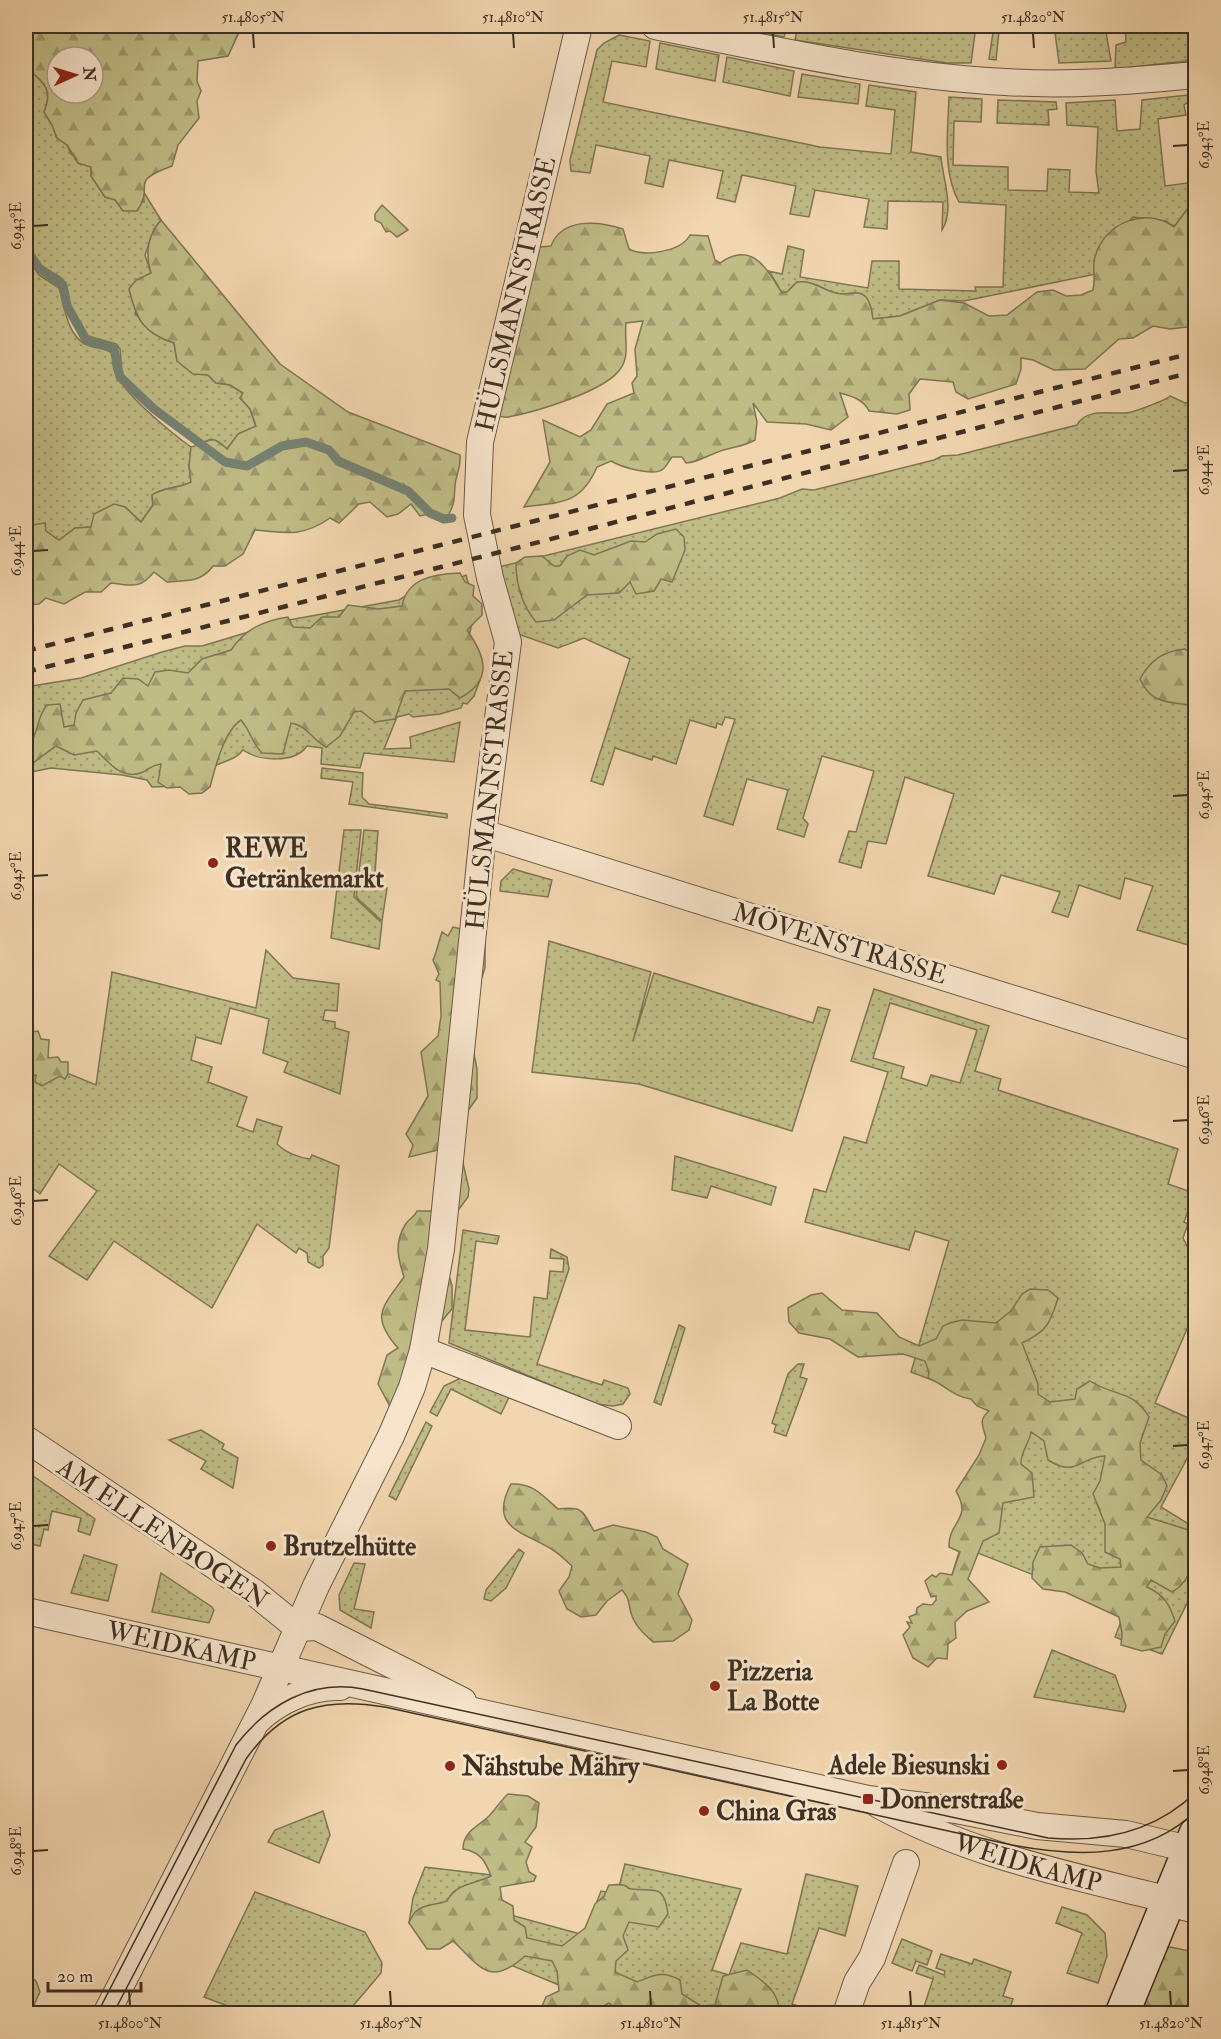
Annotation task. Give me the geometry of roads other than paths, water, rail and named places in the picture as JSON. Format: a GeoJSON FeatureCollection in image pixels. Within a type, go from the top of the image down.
{"type":"FeatureCollection","features":[{"type":"Feature","properties":{"kind":"main road"},"geometry":{"type":"LineString","coordinates":[[1122,2013],[1182,1903],[1194,1844]]}},
{"type":"Feature","properties":{"kind":"street","name":"HÜLSMANNSTRASSE"},"geometry":{"type":"LineString","coordinates":[[106,2013],[282,1667],[298,1628],[391,1436],[412,1387],[423,1350],[441,1249],[483,832],[508,642],[490,578],[477,515],[480,442],[579,26]]}},
{"type":"Feature","properties":{"kind":"street"},"geometry":{"type":"LineString","coordinates":[[655,26],[869,67],[1004,82],[1088,83],[1196,75]]}},
{"type":"Feature","properties":{"kind":"street","name":"MÖVENSTRASSE"},"geometry":{"type":"LineString","coordinates":[[483,832],[1196,1056]]}},
{"type":"Feature","properties":{"kind":"street"},"geometry":{"type":"LineString","coordinates":[[423,1350],[618,1426]]}},
{"type":"Feature","properties":{"kind":"street","name":"AM ELLENBOGEN"},"geometry":{"type":"LineString","coordinates":[[26,1439],[255,1593],[298,1628]]}},
{"type":"Feature","properties":{"kind":"street","name":"WEIDKAMP"},"geometry":{"type":"LineString","coordinates":[[26,1611],[868,1799],[956,1809],[1037,1826],[1126,1834],[1194,1844]]}},
{"type":"Feature","properties":{"kind":"street","name":"WEIDKAMP"},"geometry":{"type":"LineString","coordinates":[[337,1682],[301,1651],[298,1628],[317,1627],[490,1716]]}},
{"type":"Feature","properties":{"kind":"street","name":"WEIDKAMP"},"geometry":{"type":"LineString","coordinates":[[254,1724],[278,1705],[307,1692],[335,1687],[364,1688]]}},
{"type":"Feature","properties":{"kind":"street","name":"WEIDKAMP"},"geometry":{"type":"LineString","coordinates":[[868,1799],[921,1828],[980,1851],[1182,1903]]}},
{"type":"Feature","properties":{"kind":"street"},"geometry":{"type":"LineString","coordinates":[[846,2013],[857,1982],[872,1958],[906,1863]]}},
{"type":"Feature","properties":{"kind":"waterway"},"geometry":{"type":"LineString","coordinates":[[26,249],[39,268],[63,285],[67,306],[85,338],[114,349],[120,377],[154,409],[225,462],[247,466],[282,446],[306,442],[329,450],[338,461],[408,491],[430,513],[444,519],[452,518]]}},
{"type":"Feature","properties":{"kind":"tram line"},"geometry":{"type":"LineString","coordinates":[[97,2014],[236,1745],[248,1731],[276,1707],[292,1698],[326,1688],[363,1689],[1048,1838],[1089,1839],[1128,1832],[1163,1817],[1196,1792]]}},
{"type":"Feature","properties":{"kind":"tram line"},"geometry":{"type":"LineString","coordinates":[[113,2014],[246,1759],[260,1741],[290,1717],[324,1705],[363,1704],[385,1707],[1036,1849],[1085,1852],[1109,1851],[1132,1846],[1155,1839],[1176,1827],[1196,1811]]}},
{"type":"Feature","properties":{"kind":"railway"},"geometry":{"type":"LineString","coordinates":[[26,651],[1196,352]]}},
{"type":"Feature","properties":{"kind":"railway"},"geometry":{"type":"LineString","coordinates":[[26,672],[520,547],[1196,371]]}},
{"type":"Feature","properties":{"kind":"place","name":"REWE Getränkemarkt"},"geometry":{"type":"Point","coordinates":[213,863]}},
{"type":"Feature","properties":{"kind":"place","name":"Brutzelhütte"},"geometry":{"type":"Point","coordinates":[271,1546]}},
{"type":"Feature","properties":{"kind":"place","name":"Pizzeria La Botte"},"geometry":{"type":"Point","coordinates":[715,1686]}},
{"type":"Feature","properties":{"kind":"place","name":"Adele Biesunski"},"geometry":{"type":"Point","coordinates":[1002,1765]}},
{"type":"Feature","properties":{"kind":"place","name":"Nähstube Mähry"},"geometry":{"type":"Point","coordinates":[450,1766]}},
{"type":"Feature","properties":{"kind":"place","name":"Donnerstraße"},"geometry":{"type":"Point","coordinates":[868,1799]}},
{"type":"Feature","properties":{"kind":"place","name":"China Gras"},"geometry":{"type":"Point","coordinates":[704,1811]}}]}
